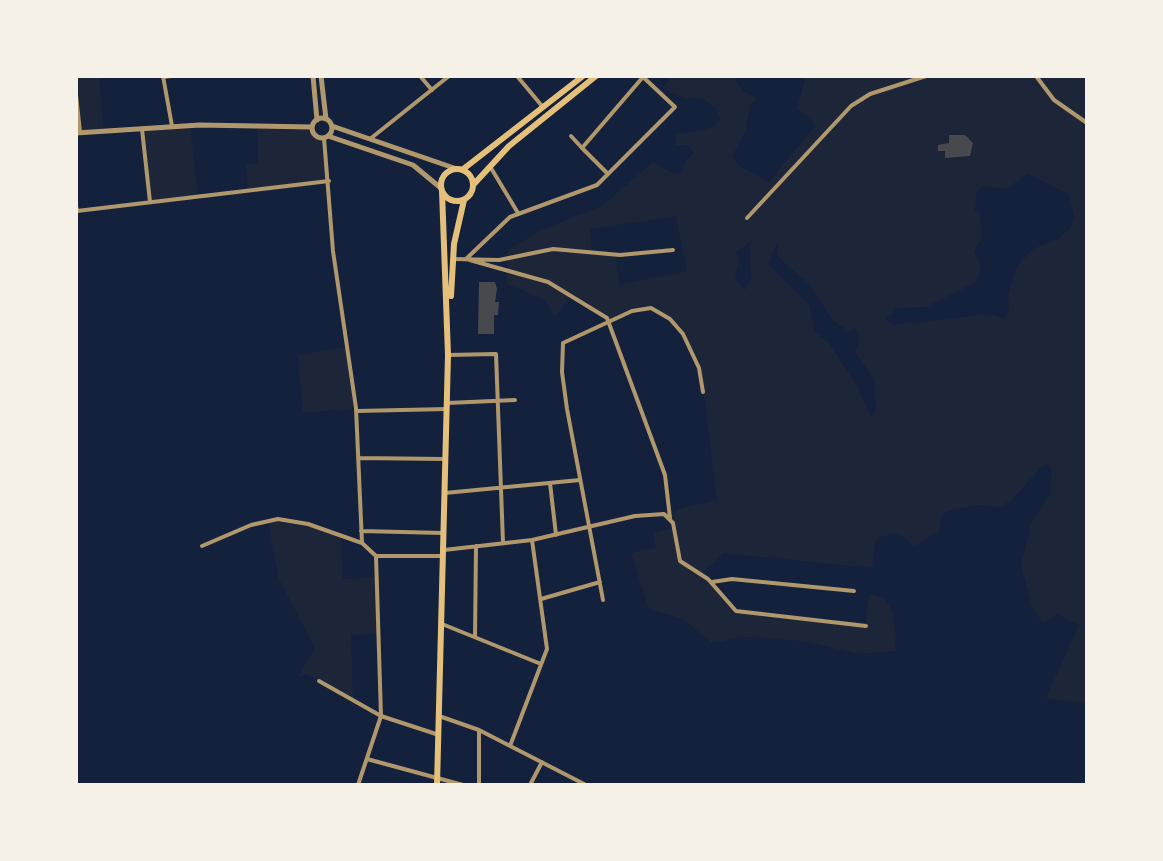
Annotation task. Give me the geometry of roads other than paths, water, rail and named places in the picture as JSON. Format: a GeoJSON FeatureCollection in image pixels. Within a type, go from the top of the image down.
{"type":"FeatureCollection","features":[{"type":"Feature","properties":{"kind":"main road"},"geometry":{"type":"LineString","coordinates":[[448,355],[442,190],[445,175],[460,169],[583,76]]}},
{"type":"Feature","properties":{"kind":"main road"},"geometry":{"type":"LineString","coordinates":[[437,783],[448,355],[453,259],[464,200],[489,165],[596,76]]}},
{"type":"Feature","properties":{"kind":"main road"},"geometry":{"type":"LineString","coordinates":[[460,169],[471,176],[474,184]]}},
{"type":"Feature","properties":{"kind":"main road"},"geometry":{"type":"LineString","coordinates":[[442,190],[450,199],[464,200]]}},
{"type":"Feature","properties":{"kind":"street"},"geometry":{"type":"LineString","coordinates":[[171,76],[163,76],[172,126]]}},
{"type":"Feature","properties":{"kind":"street"},"geometry":{"type":"LineString","coordinates":[[312,127],[317,120],[313,76]]}},
{"type":"Feature","properties":{"kind":"street"},"geometry":{"type":"LineString","coordinates":[[321,76],[326,119],[332,126],[460,169]]}},
{"type":"Feature","properties":{"kind":"street"},"geometry":{"type":"LineString","coordinates":[[420,76],[432,90]]}},
{"type":"Feature","properties":{"kind":"street"},"geometry":{"type":"LineString","coordinates":[[370,139],[449,76]]}},
{"type":"Feature","properties":{"kind":"street"},"geometry":{"type":"LineString","coordinates":[[517,76],[543,108]]}},
{"type":"Feature","properties":{"kind":"street"},"geometry":{"type":"LineString","coordinates":[[466,259],[518,213],[597,185],[675,107],[642,76],[582,148]]}},
{"type":"Feature","properties":{"kind":"street"},"geometry":{"type":"LineString","coordinates":[[747,218],[851,106],[870,94],[926,76]]}},
{"type":"Feature","properties":{"kind":"street"},"geometry":{"type":"LineString","coordinates":[[1036,76],[1054,100],[1087,123]]}},
{"type":"Feature","properties":{"kind":"street"},"geometry":{"type":"LineString","coordinates":[[76,95],[78,133],[172,126],[312,127]]}},
{"type":"Feature","properties":{"kind":"street"},"geometry":{"type":"LineString","coordinates":[[317,120],[326,119]]}},
{"type":"Feature","properties":{"kind":"street"},"geometry":{"type":"LineString","coordinates":[[332,126],[326,137],[333,251],[356,411],[362,543]]}},
{"type":"Feature","properties":{"kind":"street"},"geometry":{"type":"LineString","coordinates":[[312,127],[315,136],[413,165],[442,190]]}},
{"type":"Feature","properties":{"kind":"street"},"geometry":{"type":"LineString","coordinates":[[142,128],[150,202]]}},
{"type":"Feature","properties":{"kind":"street"},"geometry":{"type":"LineString","coordinates":[[571,136],[609,175]]}},
{"type":"Feature","properties":{"kind":"street"},"geometry":{"type":"LineString","coordinates":[[489,165],[518,213]]}},
{"type":"Feature","properties":{"kind":"street"},"geometry":{"type":"LineString","coordinates":[[76,206],[77,211],[329,181]]}},
{"type":"Feature","properties":{"kind":"street"},"geometry":{"type":"LineString","coordinates":[[453,259],[499,260],[553,249],[620,255],[673,250]]}},
{"type":"Feature","properties":{"kind":"street"},"geometry":{"type":"LineString","coordinates":[[466,259],[548,282],[590,305],[610,322],[665,475],[670,518],[680,561],[712,582],[730,607],[741,613],[866,626]]}},
{"type":"Feature","properties":{"kind":"street"},"geometry":{"type":"LineString","coordinates":[[603,600],[562,372],[563,345],[646,307],[670,319],[694,356],[703,392]]}},
{"type":"Feature","properties":{"kind":"street"},"geometry":{"type":"LineString","coordinates":[[448,355],[496,354],[503,543]]}},
{"type":"Feature","properties":{"kind":"street"},"geometry":{"type":"LineString","coordinates":[[356,411],[515,400]]}},
{"type":"Feature","properties":{"kind":"street"},"geometry":{"type":"LineString","coordinates":[[358,458],[445,459]]}},
{"type":"Feature","properties":{"kind":"street"},"geometry":{"type":"LineString","coordinates":[[445,493],[580,480]]}},
{"type":"Feature","properties":{"kind":"street"},"geometry":{"type":"LineString","coordinates":[[550,483],[556,535]]}},
{"type":"Feature","properties":{"kind":"street"},"geometry":{"type":"LineString","coordinates":[[376,556],[444,553],[532,540],[635,516],[664,514],[670,518]]}},
{"type":"Feature","properties":{"kind":"street"},"geometry":{"type":"LineString","coordinates":[[202,546],[251,525],[278,519],[308,524],[362,543],[376,556],[381,716],[358,785]]}},
{"type":"Feature","properties":{"kind":"street"},"geometry":{"type":"LineString","coordinates":[[361,531],[444,533]]}},
{"type":"Feature","properties":{"kind":"street"},"geometry":{"type":"LineString","coordinates":[[510,746],[547,649],[532,540]]}},
{"type":"Feature","properties":{"kind":"street"},"geometry":{"type":"LineString","coordinates":[[475,637],[476,546]]}},
{"type":"Feature","properties":{"kind":"street"},"geometry":{"type":"LineString","coordinates":[[712,582],[732,579],[854,591]]}},
{"type":"Feature","properties":{"kind":"street"},"geometry":{"type":"LineString","coordinates":[[540,599],[600,582]]}},
{"type":"Feature","properties":{"kind":"street"},"geometry":{"type":"LineString","coordinates":[[442,624],[541,664]]}},
{"type":"Feature","properties":{"kind":"street"},"geometry":{"type":"LineString","coordinates":[[319,681],[381,716],[439,735]]}},
{"type":"Feature","properties":{"kind":"street"},"geometry":{"type":"LineString","coordinates":[[439,716],[479,730],[543,762],[576,783],[586,785]]}},
{"type":"Feature","properties":{"kind":"street"},"geometry":{"type":"LineString","coordinates":[[479,730],[479,785]]}},
{"type":"Feature","properties":{"kind":"street"},"geometry":{"type":"LineString","coordinates":[[367,759],[424,776],[437,783],[463,785]]}},
{"type":"Feature","properties":{"kind":"street"},"geometry":{"type":"LineString","coordinates":[[530,785],[543,762]]}},
{"type":"Feature","properties":{"kind":"street"},"geometry":{"type":"LineString","coordinates":[[420,785],[424,776]]}}]}
